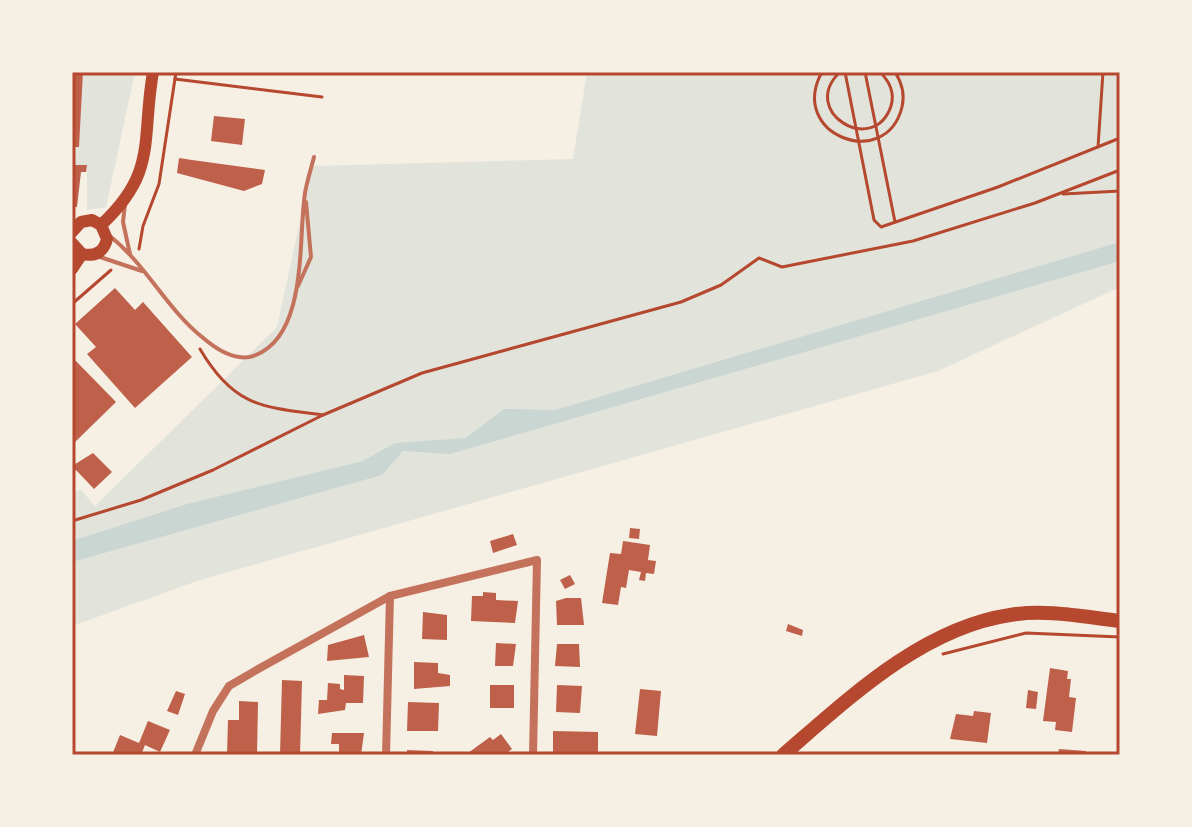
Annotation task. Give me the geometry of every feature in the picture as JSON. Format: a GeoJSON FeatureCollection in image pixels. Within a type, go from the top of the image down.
{"type":"FeatureCollection","features":[{"type":"Feature","properties":{"kind":"main road"},"geometry":{"type":"LineString","coordinates":[[104,229],[125,203],[142,171],[153,72]]}},
{"type":"Feature","properties":{"kind":"main road"},"geometry":{"type":"LineString","coordinates":[[72,269],[106,244],[104,229],[92,220],[73,226]]}},
{"type":"Feature","properties":{"kind":"main road"},"geometry":{"type":"LineString","coordinates":[[72,243],[88,255]]}},
{"type":"Feature","properties":{"kind":"main road"},"geometry":{"type":"LineString","coordinates":[[783,755],[873,681],[943,636],[982,620],[1013,614],[1057,613],[1120,621]]}},
{"type":"Feature","properties":{"kind":"street"},"geometry":{"type":"LineString","coordinates":[[195,755],[213,711],[229,686],[390,596],[537,560],[533,755]]}},
{"type":"Feature","properties":{"kind":"street"},"geometry":{"type":"LineString","coordinates":[[386,755],[390,596]]}},
{"type":"Feature","properties":{"kind":"lane"},"geometry":{"type":"LineString","coordinates":[[295,294],[305,191],[314,157]]}},
{"type":"Feature","properties":{"kind":"lane"},"geometry":{"type":"LineString","coordinates":[[104,229],[199,335],[222,352],[247,359],[266,351],[283,333],[311,257],[305,191]]}},
{"type":"Feature","properties":{"kind":"lane"},"geometry":{"type":"LineString","coordinates":[[125,203],[123,222],[131,256]]}},
{"type":"Feature","properties":{"kind":"lane"},"geometry":{"type":"LineString","coordinates":[[88,255],[144,272]]}},
{"type":"Feature","properties":{"kind":"path"},"geometry":{"type":"LineString","coordinates":[[822,72],[815,93],[815,105],[826,127],[836,135],[859,142],[878,137],[896,122],[904,100],[903,88],[895,72]]}},
{"type":"Feature","properties":{"kind":"path"},"geometry":{"type":"LineString","coordinates":[[880,72],[891,90],[889,110],[876,125],[857,129],[838,121],[828,103],[831,83],[843,72],[857,129],[874,220],[881,227],[998,187],[1120,138]]}},
{"type":"Feature","properties":{"kind":"path"},"geometry":{"type":"LineString","coordinates":[[865,72],[895,222]]}},
{"type":"Feature","properties":{"kind":"path"},"geometry":{"type":"LineString","coordinates":[[1098,147],[1103,72]]}},
{"type":"Feature","properties":{"kind":"path"},"geometry":{"type":"LineString","coordinates":[[175,79],[322,97]]}},
{"type":"Feature","properties":{"kind":"path"},"geometry":{"type":"LineString","coordinates":[[891,90],[903,88]]}},
{"type":"Feature","properties":{"kind":"path"},"geometry":{"type":"LineString","coordinates":[[815,105],[828,103]]}},
{"type":"Feature","properties":{"kind":"path"},"geometry":{"type":"LineString","coordinates":[[72,521],[141,500],[213,470],[323,415],[422,373],[681,302],[721,285],[759,258],[782,267],[849,257],[913,241],[1059,194],[1120,170]]}},
{"type":"Feature","properties":{"kind":"path"},"geometry":{"type":"LineString","coordinates":[[1059,194],[1120,191]]}},
{"type":"Feature","properties":{"kind":"path"},"geometry":{"type":"LineString","coordinates":[[199,335],[199,348],[207,361],[247,402],[323,415]]}},
{"type":"Feature","properties":{"kind":"path"},"geometry":{"type":"LineString","coordinates":[[940,655],[1014,634],[1120,637]]}},
{"type":"Feature","properties":{"kind":"shaded area"},"geometry":{"type":"Polygon","coordinates":[[[72,72],[135,72],[106,207],[87,210],[87,165],[72,166],[72,72]]]}},
{"type":"Feature","properties":{"kind":"shaded area"},"geometry":{"type":"Polygon","coordinates":[[[587,72],[1120,72],[1120,287],[938,371],[197,581],[72,626],[72,495],[80,489],[95,506],[277,327],[312,166],[573,159],[587,72]]]}},
{"type":"Feature","properties":{"kind":"shaded area"},"geometry":{"type":"Polygon","coordinates":[[[1120,242],[1120,261],[450,454],[403,451],[382,475],[72,562],[72,541],[187,504],[363,461],[395,443],[466,438],[504,409],[555,410],[1120,242]]]}},
{"type":"Feature","properties":{"kind":"building"},"geometry":{"type":"Polygon","coordinates":[[[72,72],[83,72],[79,147],[72,147],[72,72]]]}},
{"type":"Feature","properties":{"kind":"building"},"geometry":{"type":"Polygon","coordinates":[[[214,116],[245,119],[242,145],[211,141],[214,116]]]}},
{"type":"Feature","properties":{"kind":"building"},"geometry":{"type":"Polygon","coordinates":[[[179,158],[265,170],[262,184],[244,191],[177,173],[179,158]]]}},
{"type":"Feature","properties":{"kind":"building"},"geometry":{"type":"Polygon","coordinates":[[[72,165],[87,165],[86,172],[81,172],[77,207],[72,207],[72,165]]]}},
{"type":"Feature","properties":{"kind":"building"},"geometry":{"type":"Polygon","coordinates":[[[115,288],[135,310],[143,302],[192,357],[135,408],[87,354],[96,347],[75,324],[115,288]]]}},
{"type":"Feature","properties":{"kind":"building"},"geometry":{"type":"Polygon","coordinates":[[[72,357],[116,402],[72,445],[72,357]]]}},
{"type":"Feature","properties":{"kind":"building"},"geometry":{"type":"Polygon","coordinates":[[[93,453],[112,472],[94,489],[76,470],[72,474],[72,466],[93,453]]]}},
{"type":"Feature","properties":{"kind":"building"},"geometry":{"type":"Polygon","coordinates":[[[630,528],[640,529],[639,539],[629,538],[630,528]]]}},
{"type":"Feature","properties":{"kind":"building"},"geometry":{"type":"Polygon","coordinates":[[[513,534],[517,545],[493,553],[490,541],[513,534]]]}},
{"type":"Feature","properties":{"kind":"building"},"geometry":{"type":"Polygon","coordinates":[[[623,541],[650,545],[648,560],[656,561],[654,574],[646,573],[645,581],[639,580],[641,572],[629,570],[626,588],[621,587],[618,605],[602,603],[610,553],[621,554],[623,541]]]}},
{"type":"Feature","properties":{"kind":"building"},"geometry":{"type":"Polygon","coordinates":[[[570,575],[575,584],[565,589],[560,580],[570,575]]]}},
{"type":"Feature","properties":{"kind":"building"},"geometry":{"type":"Polygon","coordinates":[[[483,592],[496,593],[496,600],[518,601],[515,623],[471,621],[472,596],[483,596],[483,592]]]}},
{"type":"Feature","properties":{"kind":"building"},"geometry":{"type":"Polygon","coordinates":[[[581,598],[584,625],[557,625],[556,601],[581,598]]]}},
{"type":"Feature","properties":{"kind":"building"},"geometry":{"type":"Polygon","coordinates":[[[423,612],[447,615],[447,640],[422,639],[423,612]]]}},
{"type":"Feature","properties":{"kind":"building"},"geometry":{"type":"Polygon","coordinates":[[[788,624],[803,630],[802,636],[786,631],[788,624]]]}},
{"type":"Feature","properties":{"kind":"building"},"geometry":{"type":"Polygon","coordinates":[[[364,635],[369,657],[327,661],[328,645],[364,635]]]}},
{"type":"Feature","properties":{"kind":"building"},"geometry":{"type":"Polygon","coordinates":[[[496,643],[516,644],[513,666],[495,666],[496,643]]]}},
{"type":"Feature","properties":{"kind":"building"},"geometry":{"type":"Polygon","coordinates":[[[557,644],[579,644],[580,667],[555,666],[557,644]]]}},
{"type":"Feature","properties":{"kind":"building"},"geometry":{"type":"Polygon","coordinates":[[[414,662],[438,663],[438,673],[450,675],[450,686],[414,689],[414,662]]]}},
{"type":"Feature","properties":{"kind":"building"},"geometry":{"type":"Polygon","coordinates":[[[1050,668],[1068,671],[1067,679],[1071,679],[1069,697],[1076,698],[1072,732],[1055,730],[1056,722],[1043,721],[1050,668]]]}},
{"type":"Feature","properties":{"kind":"building"},"geometry":{"type":"Polygon","coordinates":[[[344,675],[364,676],[363,703],[346,703],[345,710],[318,714],[319,700],[327,700],[328,683],[340,684],[340,689],[344,690],[344,675]]]}},
{"type":"Feature","properties":{"kind":"building"},"geometry":{"type":"Polygon","coordinates":[[[282,680],[302,681],[300,755],[280,755],[282,680]]]}},
{"type":"Feature","properties":{"kind":"building"},"geometry":{"type":"Polygon","coordinates":[[[490,685],[514,685],[514,708],[490,708],[490,685]]]}},
{"type":"Feature","properties":{"kind":"building"},"geometry":{"type":"Polygon","coordinates":[[[557,685],[582,686],[580,713],[556,712],[557,685]]]}},
{"type":"Feature","properties":{"kind":"building"},"geometry":{"type":"Polygon","coordinates":[[[640,689],[661,691],[657,736],[635,734],[640,689]]]}},
{"type":"Feature","properties":{"kind":"building"},"geometry":{"type":"Polygon","coordinates":[[[1028,690],[1038,692],[1036,709],[1026,708],[1028,690]]]}},
{"type":"Feature","properties":{"kind":"building"},"geometry":{"type":"Polygon","coordinates":[[[176,691],[185,694],[178,715],[167,711],[176,691]]]}},
{"type":"Feature","properties":{"kind":"building"},"geometry":{"type":"Polygon","coordinates":[[[239,701],[258,702],[257,755],[227,755],[228,720],[239,720],[239,701]]]}},
{"type":"Feature","properties":{"kind":"building"},"geometry":{"type":"Polygon","coordinates":[[[408,702],[439,703],[438,731],[407,731],[408,702]]]}},
{"type":"Feature","properties":{"kind":"building"},"geometry":{"type":"Polygon","coordinates":[[[974,711],[991,713],[987,743],[950,739],[956,714],[973,716],[974,711]]]}},
{"type":"Feature","properties":{"kind":"building"},"geometry":{"type":"Polygon","coordinates":[[[148,721],[170,730],[160,752],[145,745],[141,755],[112,755],[120,735],[139,743],[148,721]]]}},
{"type":"Feature","properties":{"kind":"building"},"geometry":{"type":"Polygon","coordinates":[[[553,731],[598,732],[598,755],[553,755],[553,731]]]}},
{"type":"Feature","properties":{"kind":"building"},"geometry":{"type":"Polygon","coordinates":[[[332,733],[364,733],[361,755],[339,755],[339,744],[331,744],[332,733]]]}},
{"type":"Feature","properties":{"kind":"building"},"geometry":{"type":"Polygon","coordinates":[[[501,734],[512,749],[504,755],[468,753],[490,737],[493,740],[501,734]]]}},
{"type":"Feature","properties":{"kind":"building"},"geometry":{"type":"Polygon","coordinates":[[[1059,749],[1086,751],[1086,755],[1058,755],[1059,749]]]}},
{"type":"Feature","properties":{"kind":"building"},"geometry":{"type":"Polygon","coordinates":[[[407,750],[433,751],[433,755],[407,755],[407,750]]]}}]}
